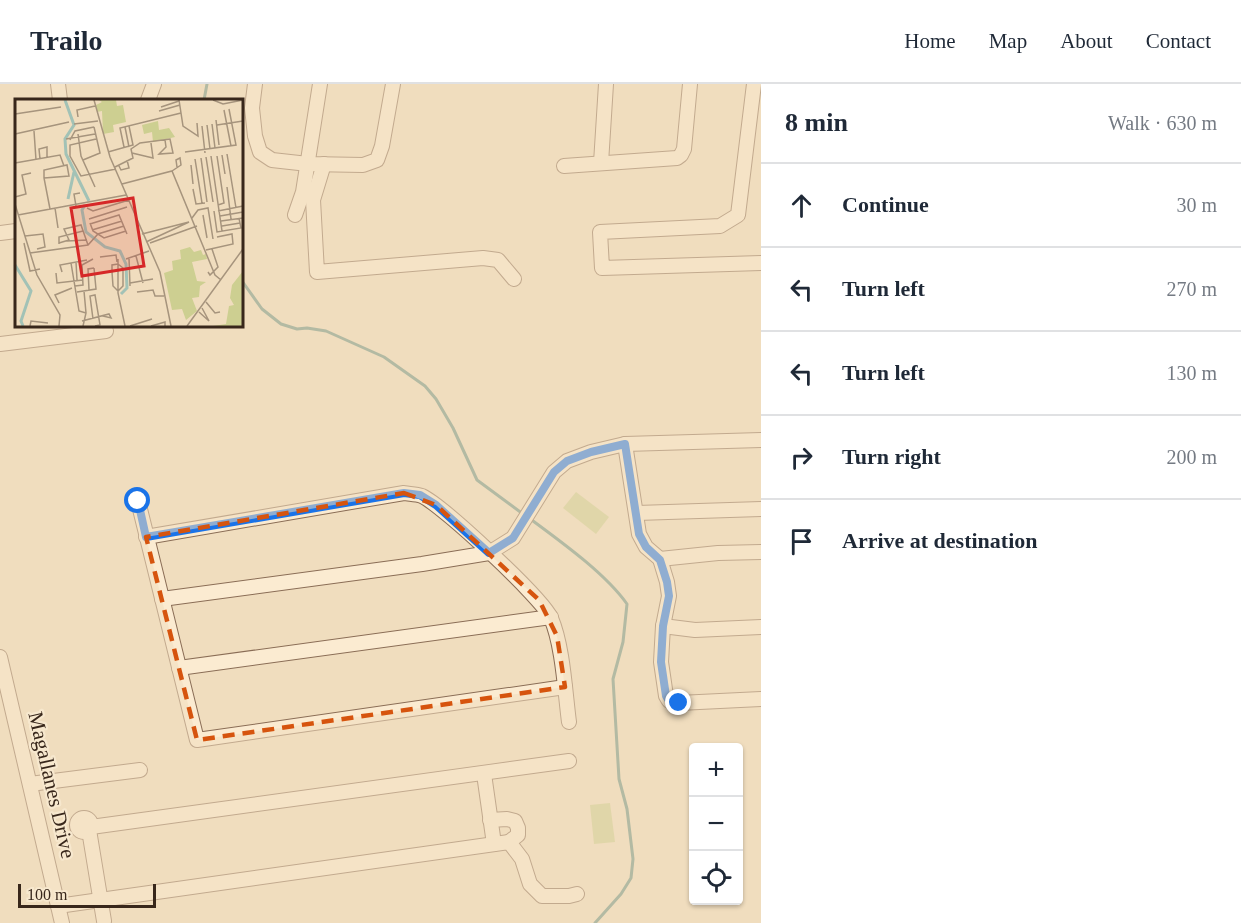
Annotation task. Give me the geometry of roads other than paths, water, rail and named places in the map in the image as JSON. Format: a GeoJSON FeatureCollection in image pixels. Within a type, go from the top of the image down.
{"type":"FeatureCollection","features":[{"type":"Feature","properties":{"kind":"street"},"geometry":{"type":"LineString","coordinates":[[58,84],[60,99]]}},
{"type":"Feature","properties":{"kind":"street"},"geometry":{"type":"LineString","coordinates":[[148,99],[154,84]]}},
{"type":"Feature","properties":{"kind":"street"},"geometry":{"type":"LineString","coordinates":[[255,84],[252,108],[255,136],[260,152],[273,160],[308,164],[363,165],[377,160],[382,146],[393,84]]}},
{"type":"Feature","properties":{"kind":"street"},"geometry":{"type":"LineString","coordinates":[[295,215],[303,192],[320,84]]}},
{"type":"Feature","properties":{"kind":"street"},"geometry":{"type":"LineString","coordinates":[[601,163],[606,84]]}},
{"type":"Feature","properties":{"kind":"street"},"geometry":{"type":"LineString","coordinates":[[564,166],[677,158],[684,149],[690,84]]}},
{"type":"Feature","properties":{"kind":"street"},"geometry":{"type":"LineString","coordinates":[[754,84],[738,215],[720,226],[600,232],[602,268],[761,263]]}},
{"type":"Feature","properties":{"kind":"street"},"geometry":{"type":"LineString","coordinates":[[324,164],[313,200],[317,272],[483,258],[498,260],[514,279]]}},
{"type":"Feature","properties":{"kind":"street"},"geometry":{"type":"LineString","coordinates":[[0,233],[15,231]]}},
{"type":"Feature","properties":{"kind":"street"},"geometry":{"type":"LineString","coordinates":[[0,344],[106,331]]}},
{"type":"Feature","properties":{"kind":"street"},"geometry":{"type":"LineString","coordinates":[[162,598],[410,566],[489,553],[513,538],[554,472],[567,461],[591,452],[625,444],[761,440]]}},
{"type":"Feature","properties":{"kind":"street"},"geometry":{"type":"LineString","coordinates":[[625,444],[639,534],[646,547],[660,560],[667,582],[669,596],[663,626],[661,662],[666,696],[669,701],[679,703],[761,699]]}},
{"type":"Feature","properties":{"kind":"street"},"geometry":{"type":"LineString","coordinates":[[146,537],[404,493],[420,495],[436,505],[489,553],[539,600],[551,617],[557,636],[569,722]]}},
{"type":"Feature","properties":{"kind":"street"},"geometry":{"type":"LineString","coordinates":[[138,501],[197,740],[565,687]]}},
{"type":"Feature","properties":{"kind":"street"},"geometry":{"type":"LineString","coordinates":[[637,513],[761,509]]}},
{"type":"Feature","properties":{"kind":"street"},"geometry":{"type":"LineString","coordinates":[[660,560],[718,553],[761,552]]}},
{"type":"Feature","properties":{"kind":"street"},"geometry":{"type":"LineString","coordinates":[[179,668],[551,617]]}},
{"type":"Feature","properties":{"kind":"street"},"geometry":{"type":"LineString","coordinates":[[663,626],[694,630],[761,627]]}},
{"type":"Feature","properties":{"kind":"street","name":"Magallanes Drive"},"geometry":{"type":"LineString","coordinates":[[0,657],[62,923]]}},
{"type":"Feature","properties":{"kind":"street"},"geometry":{"type":"LineString","coordinates":[[104,921],[90,829],[569,761]]}},
{"type":"Feature","properties":{"kind":"street"},"geometry":{"type":"LineString","coordinates":[[30,784],[140,770]]}},
{"type":"Feature","properties":{"kind":"street"},"geometry":{"type":"LineString","coordinates":[[484,774],[494,844]]}},
{"type":"Feature","properties":{"kind":"street"},"geometry":{"type":"LineString","coordinates":[[58,906],[509,842],[518,835],[515,821],[490,820]]}},
{"type":"Feature","properties":{"kind":"street"},"geometry":{"type":"LineString","coordinates":[[509,842],[522,859],[530,884],[542,896],[577,894]]}},
{"type":"Feature","properties":{"kind":"waterway"},"geometry":{"type":"LineString","coordinates":[[204,99],[207,84]]}},
{"type":"Feature","properties":{"kind":"waterway"},"geometry":{"type":"LineString","coordinates":[[243,282],[262,309],[281,324],[297,329],[326,331],[384,357],[425,386],[436,399],[453,428],[477,480],[523,514]]}},
{"type":"Feature","properties":{"kind":"waterway"},"geometry":{"type":"LineString","coordinates":[[529,518],[594,569],[627,604],[623,642],[613,679],[619,779],[627,809],[633,859],[631,878],[621,894],[595,923]]}}]}
